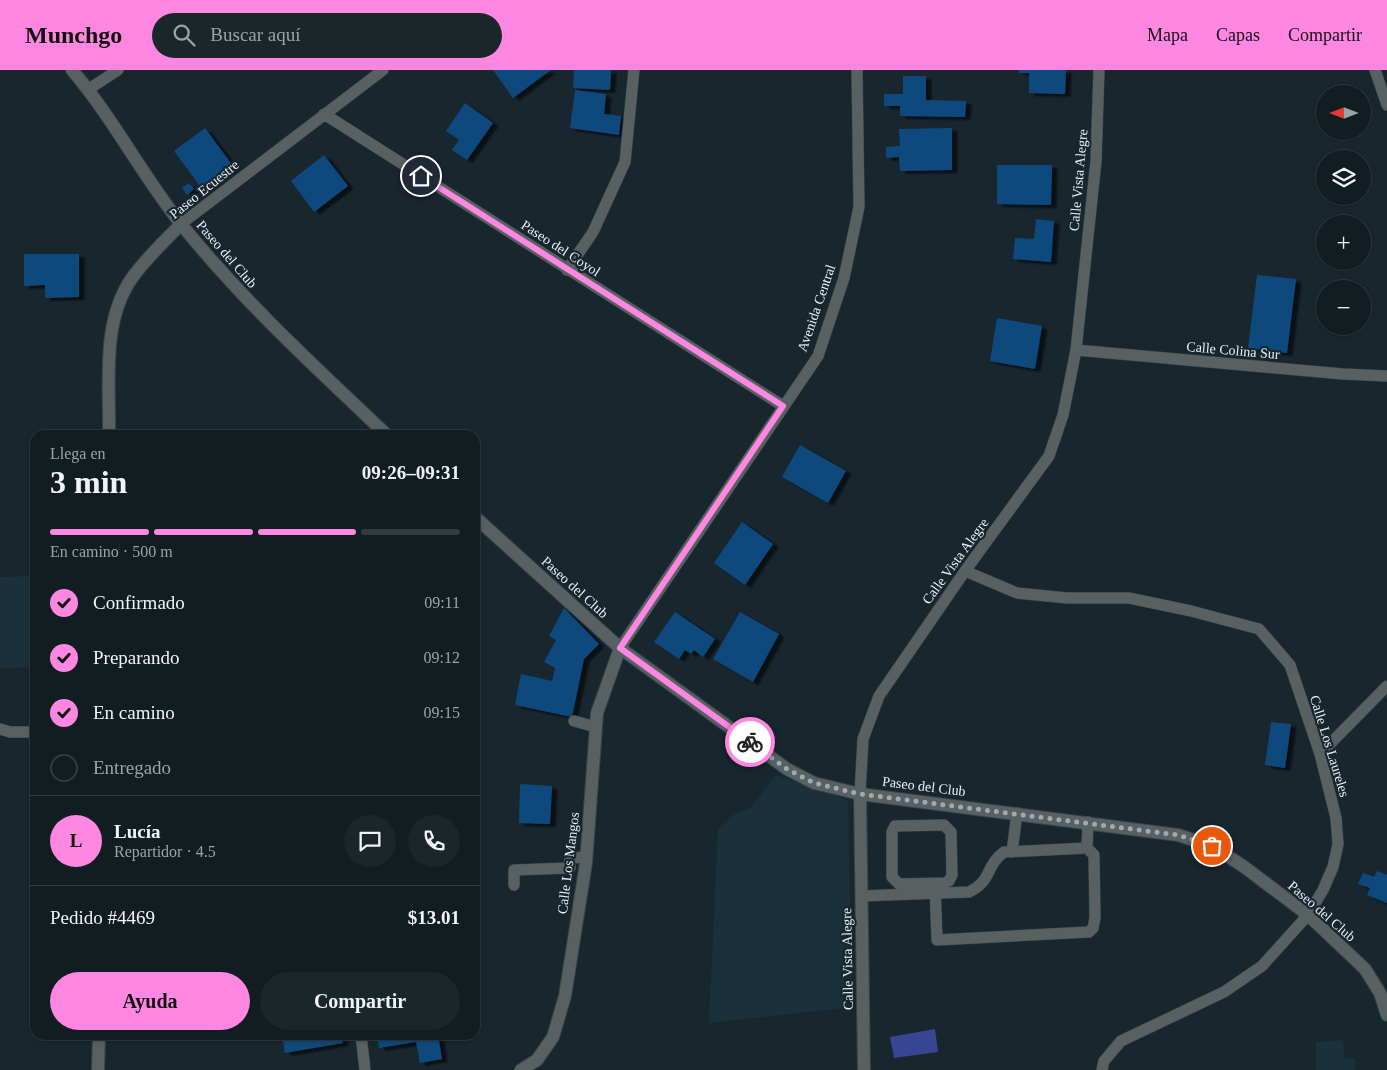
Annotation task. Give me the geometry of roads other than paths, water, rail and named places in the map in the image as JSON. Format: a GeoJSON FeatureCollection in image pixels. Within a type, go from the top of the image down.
{"type":"FeatureCollection","features":[{"type":"Feature","properties":{"kind":"street","name":"Paseo del Club"},"geometry":{"type":"LineString","coordinates":[[72,70],[89,89],[151,184],[219,270],[281,335],[382,430]]}},
{"type":"Feature","properties":{"kind":"street"},"geometry":{"type":"LineString","coordinates":[[89,89],[118,70]]}},
{"type":"Feature","properties":{"kind":"street","name":"Paseo Ecuestre"},"geometry":{"type":"LineString","coordinates":[[109,430],[112,332],[117,305],[132,278],[181,224],[383,70]]}},
{"type":"Feature","properties":{"kind":"street"},"geometry":{"type":"LineString","coordinates":[[567,270],[593,232],[625,162],[634,70]]}},
{"type":"Feature","properties":{"kind":"street","name":"Avenida Central"},"geometry":{"type":"LineString","coordinates":[[620,648],[818,356],[844,278],[859,207],[857,70]]}},
{"type":"Feature","properties":{"kind":"street","name":"Calle Vista Alegre"},"geometry":{"type":"LineString","coordinates":[[864,1070],[860,794],[863,738],[879,696],[965,571],[1050,456],[1063,415],[1076,350],[1096,161],[1099,70]]}},
{"type":"Feature","properties":{"kind":"street"},"geometry":{"type":"LineString","coordinates":[[1375,70],[1387,105]]}},
{"type":"Feature","properties":{"kind":"street","name":"Paseo del Coyol"},"geometry":{"type":"LineString","coordinates":[[324,114],[783,406]]}},
{"type":"Feature","properties":{"kind":"street","name":"Calle Colina Sur"},"geometry":{"type":"LineString","coordinates":[[1076,350],[1333,373],[1387,376]]}},
{"type":"Feature","properties":{"kind":"street","name":"Paseo del Club"},"geometry":{"type":"LineString","coordinates":[[480,522],[620,648],[787,769],[814,783],[860,794],[1178,835],[1212,846],[1243,866],[1308,915],[1364,969],[1380,993],[1387,1015]]}},
{"type":"Feature","properties":{"kind":"street","name":"Calle Los Laureles"},"geometry":{"type":"LineString","coordinates":[[965,571],[1017,593],[1067,598],[1129,598],[1191,611],[1259,629],[1290,665],[1320,754],[1336,818],[1338,844],[1333,867],[1323,890],[1308,915],[1262,966],[1224,992],[1121,1042],[1104,1061],[1102,1070]]}},
{"type":"Feature","properties":{"kind":"street","name":"Calle Los Mangos"},"geometry":{"type":"LineString","coordinates":[[521,1070],[537,1060],[553,1037],[565,996],[586,857],[596,727],[602,696],[620,648]]}},
{"type":"Feature","properties":{"kind":"street"},"geometry":{"type":"LineString","coordinates":[[1320,754],[1387,686]]}},
{"type":"Feature","properties":{"kind":"street"},"geometry":{"type":"LineString","coordinates":[[574,721],[596,727]]}},
{"type":"Feature","properties":{"kind":"street"},"geometry":{"type":"LineString","coordinates":[[0,729],[10,732],[30,732]]}},
{"type":"Feature","properties":{"kind":"street"},"geometry":{"type":"LineString","coordinates":[[1012,852],[1017,813]]}},
{"type":"Feature","properties":{"kind":"street"},"geometry":{"type":"LineString","coordinates":[[935,889],[937,940],[1089,932],[1093,928],[1096,918],[1094,855],[1087,848],[1088,822]]}},
{"type":"Feature","properties":{"kind":"street"},"geometry":{"type":"LineString","coordinates":[[861,896],[935,889],[949,881],[952,875],[951,832],[949,828],[944,825],[895,826],[892,832],[892,877],[894,881],[899,884],[935,889],[969,892],[982,886],[998,856],[1004,852],[1087,848]]}},
{"type":"Feature","properties":{"kind":"street"},"geometry":{"type":"LineString","coordinates":[[514,885],[514,870],[570,868],[570,858],[586,857]]}},
{"type":"Feature","properties":{"kind":"street"},"geometry":{"type":"LineString","coordinates":[[98,1070],[99,1040]]}},
{"type":"Feature","properties":{"kind":"street"},"geometry":{"type":"LineString","coordinates":[[362,1040],[365,1070]]}},
{"type":"Feature","properties":{"kind":"water"},"geometry":{"type":"Polygon","coordinates":[[[935,1029],[938,1052],[894,1058],[890,1037],[935,1029]]]}}]}
